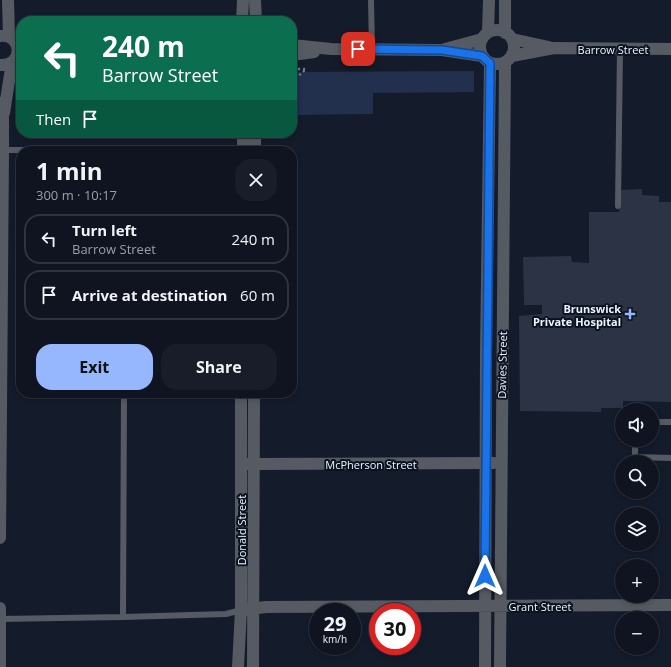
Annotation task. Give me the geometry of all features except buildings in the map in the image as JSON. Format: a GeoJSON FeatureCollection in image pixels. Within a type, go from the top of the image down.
{"type":"FeatureCollection","features":[{"type":"Feature","properties":{"kind":"street"},"geometry":{"type":"LineString","coordinates":[[8,0],[12,40]]}},
{"type":"Feature","properties":{"kind":"street"},"geometry":{"type":"LineString","coordinates":[[242,16],[243,0]]}},
{"type":"Feature","properties":{"kind":"street"},"geometry":{"type":"LineString","coordinates":[[255,0],[256,16]]}},
{"type":"Feature","properties":{"kind":"street"},"geometry":{"type":"LineString","coordinates":[[486,60],[480,47],[485,36],[489,0]]}},
{"type":"Feature","properties":{"kind":"street"},"geometry":{"type":"LineString","coordinates":[[297,45],[331,49],[442,50],[486,60],[495,65],[508,59],[514,48],[508,36],[505,0]]}},
{"type":"Feature","properties":{"kind":"street"},"geometry":{"type":"LineString","coordinates":[[442,50],[500,30],[508,36]]}},
{"type":"Feature","properties":{"kind":"street","name":"Barrow Street"},"geometry":{"type":"LineString","coordinates":[[508,36],[554,48]]}},
{"type":"Feature","properties":{"kind":"street","name":"Barrow Street"},"geometry":{"type":"LineString","coordinates":[[508,59],[554,48],[671,49]]}},
{"type":"Feature","properties":{"kind":"street"},"geometry":{"type":"LineString","coordinates":[[297,54],[331,49]]}},
{"type":"Feature","properties":{"kind":"street","name":"Davies Street"},"geometry":{"type":"LineString","coordinates":[[500,667],[501,463],[508,59]]}},
{"type":"Feature","properties":{"kind":"street"},"geometry":{"type":"LineString","coordinates":[[0,65],[8,65],[16,60]]}},
{"type":"Feature","properties":{"kind":"street"},"geometry":{"type":"LineString","coordinates":[[3,118],[16,60]]}},
{"type":"Feature","properties":{"kind":"street","name":"Davies Street"},"geometry":{"type":"LineString","coordinates":[[485,667],[488,244],[486,60]]}},
{"type":"Feature","properties":{"kind":"street"},"geometry":{"type":"LineString","coordinates":[[0,103],[3,118],[3,150],[1,171],[0,538]]}},
{"type":"Feature","properties":{"kind":"street"},"geometry":{"type":"LineString","coordinates":[[488,244],[504,244]]}},
{"type":"Feature","properties":{"kind":"street","name":"Donald Street"},"geometry":{"type":"LineString","coordinates":[[238,667],[241,610],[241,398]]}},
{"type":"Feature","properties":{"kind":"street","name":"Donald Street"},"geometry":{"type":"LineString","coordinates":[[253,667],[254,398]]}},
{"type":"Feature","properties":{"kind":"street","name":"McPherson Street"},"geometry":{"type":"LineString","coordinates":[[241,464],[501,463]]}},
{"type":"Feature","properties":{"kind":"street","name":"Grant Street"},"geometry":{"type":"LineString","coordinates":[[241,610],[253,608],[671,605]]}},
{"type":"Feature","properties":{"kind":"street"},"geometry":{"type":"LineString","coordinates":[[0,608],[0,667]]}},
{"type":"Feature","properties":{"kind":"lane"},"geometry":{"type":"LineString","coordinates":[[371,0],[372,50]]}},
{"type":"Feature","properties":{"kind":"lane"},"geometry":{"type":"LineString","coordinates":[[618,206],[620,48]]}},
{"type":"Feature","properties":{"kind":"lane"},"geometry":{"type":"LineString","coordinates":[[3,150],[16,150]]}},
{"type":"Feature","properties":{"kind":"lane"},"geometry":{"type":"LineString","coordinates":[[123,617],[124,398]]}},
{"type":"Feature","properties":{"kind":"lane"},"geometry":{"type":"LineString","coordinates":[[659,422],[671,422]]}},
{"type":"Feature","properties":{"kind":"lane"},"geometry":{"type":"LineString","coordinates":[[636,447],[635,458],[671,458]]}},
{"type":"Feature","properties":{"kind":"lane"},"geometry":{"type":"LineString","coordinates":[[0,619],[226,614],[241,610]]}},
{"type":"Feature","properties":{"kind":"path"},"geometry":{"type":"LineString","coordinates":[[297,69],[306,69],[297,77]]}},
{"type":"Feature","properties":{"kind":"shaded area"},"geometry":{"type":"Polygon","coordinates":[[[474,71],[474,92],[373,93],[373,114],[297,115],[297,72],[474,71]]]}},
{"type":"Feature","properties":{"kind":"place","name":"Brunswick Private Hospital"},"geometry":{"type":"Point","coordinates":[630,314]}},
{"type":"Feature","properties":{"kind":"route"},"geometry":{"type":"LineString","coordinates":[[358,49],[442,50],[482,56],[490,63],[485,576]]}}]}
